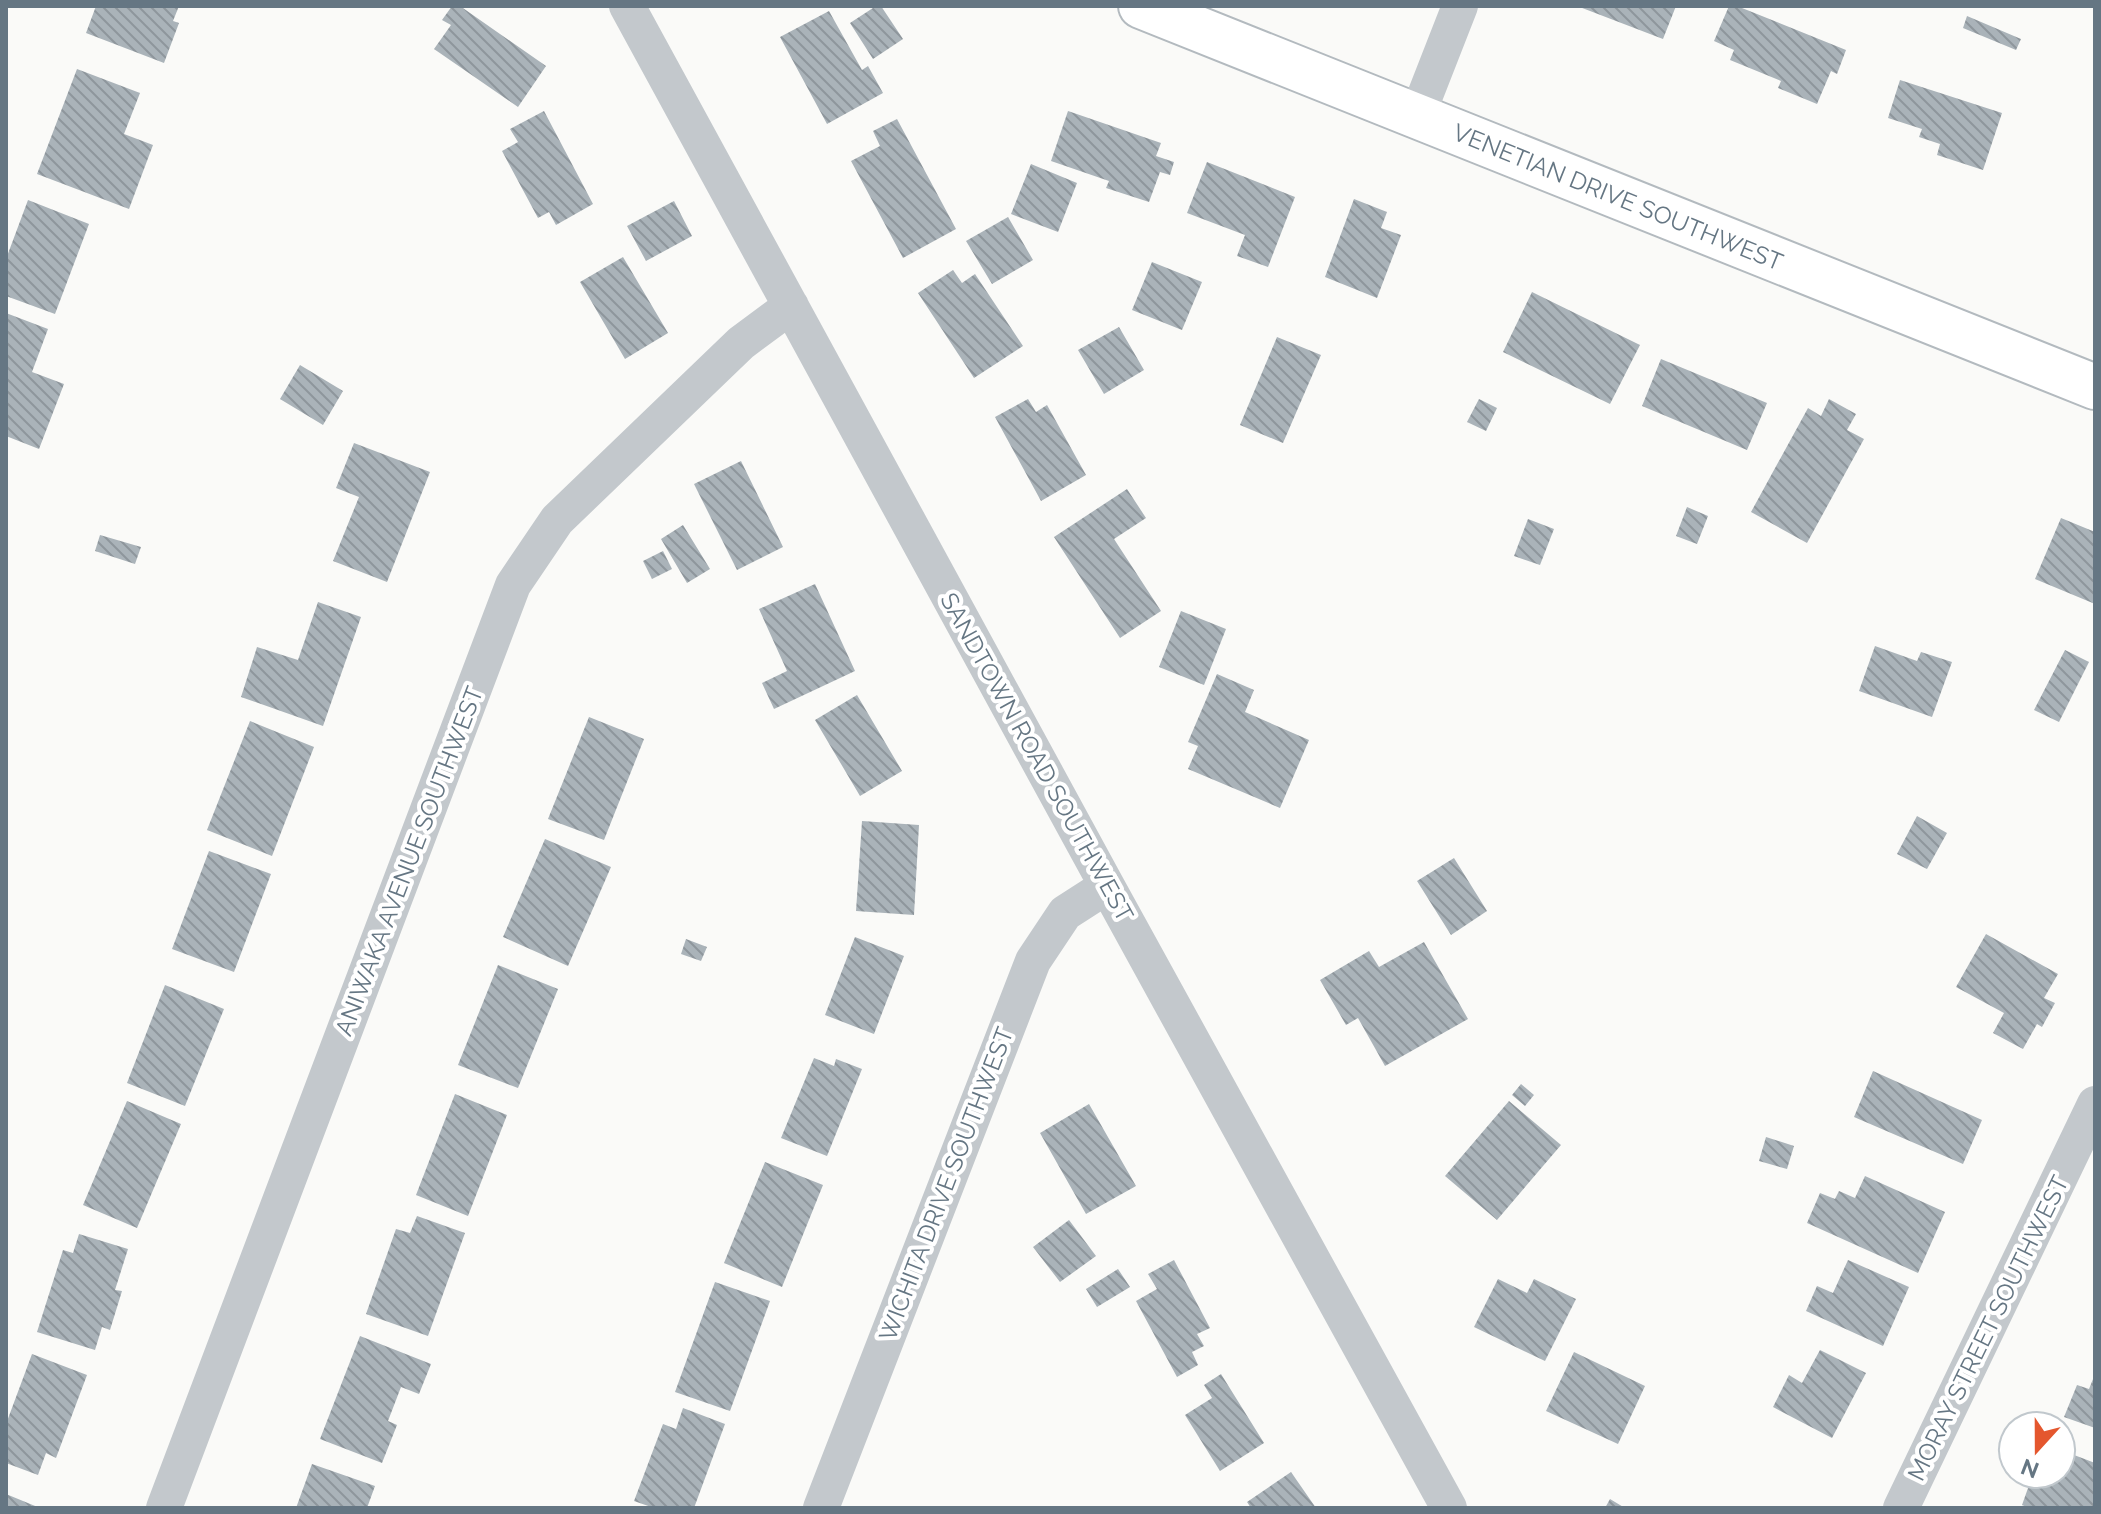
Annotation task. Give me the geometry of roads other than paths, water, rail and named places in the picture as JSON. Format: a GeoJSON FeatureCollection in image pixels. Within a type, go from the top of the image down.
{"type":"FeatureCollection","features":[{"type":"Feature","properties":{"kind":"street","name":"SANDTOWN ROAD SOUTHWEST"},"geometry":{"type":"LineString","coordinates":[[627,6],[1449,1508]]}},
{"type":"Feature","properties":{"kind":"street","name":"VENETIAN DRIVE SOUTHWEST"},"geometry":{"type":"LineString","coordinates":[[1141,6],[2095,387]]}},
{"type":"Feature","properties":{"kind":"street"},"geometry":{"type":"LineString","coordinates":[[1417,116],[1460,6]]}},
{"type":"Feature","properties":{"kind":"street","name":"ANIWAKA AVENUE SOUTHWEST"},"geometry":{"type":"LineString","coordinates":[[164,1508],[513,585],[557,520],[741,343],[791,306]]}},
{"type":"Feature","properties":{"kind":"street","name":"WICHITA DRIVE SOUTHWEST"},"geometry":{"type":"LineString","coordinates":[[821,1508],[1033,961],[1065,913],[1107,886]]}},
{"type":"Feature","properties":{"kind":"street","name":"MORAY STREET SOUTHWEST"},"geometry":{"type":"LineString","coordinates":[[1901,1508],[2095,1104]]}}]}
